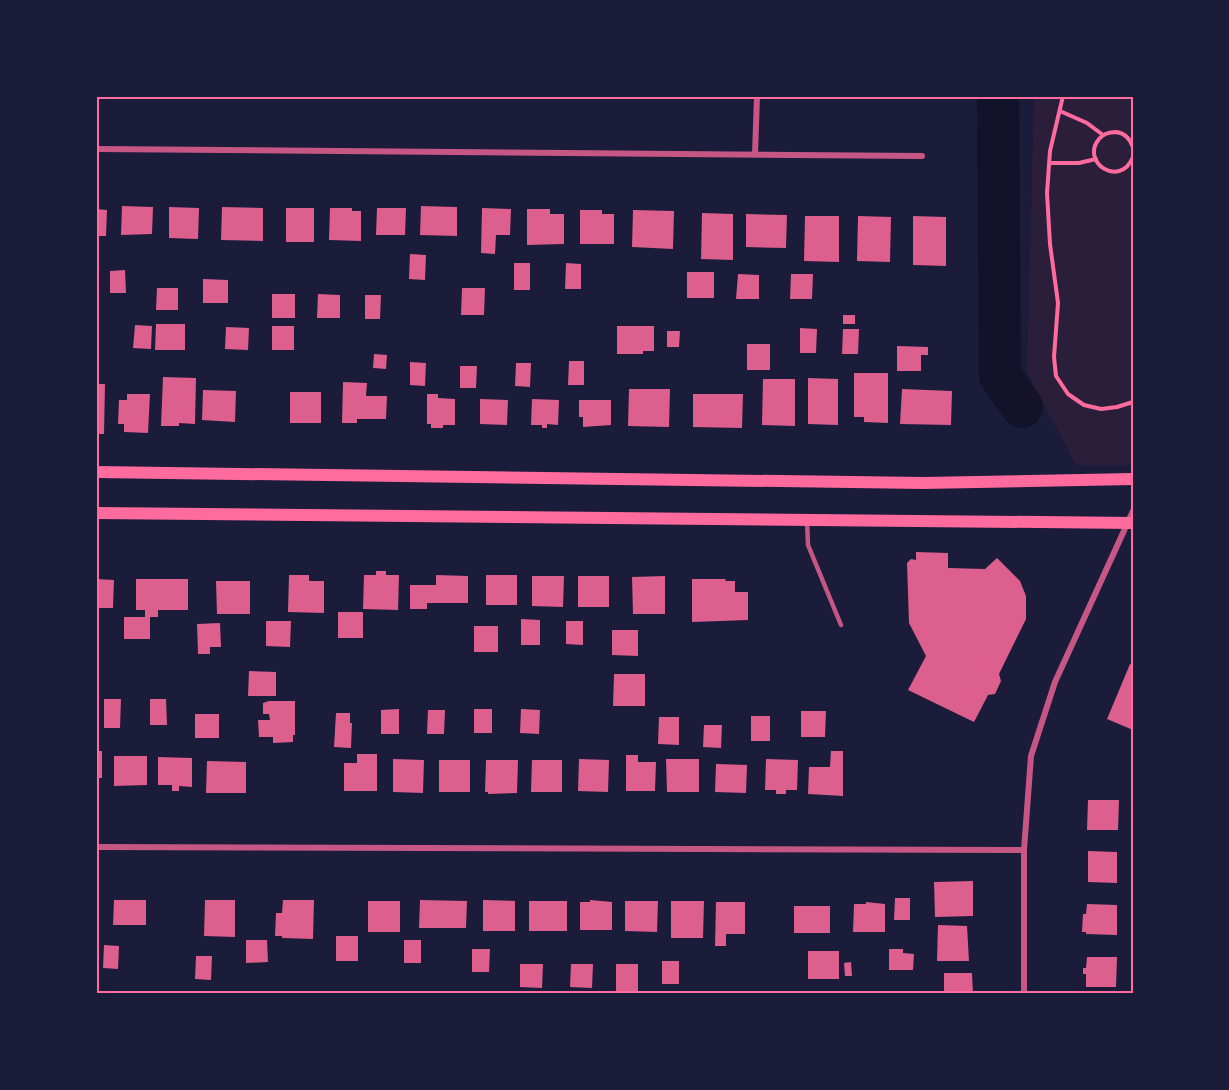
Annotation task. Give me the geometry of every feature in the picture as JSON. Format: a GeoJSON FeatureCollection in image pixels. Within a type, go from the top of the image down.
{"type":"FeatureCollection","features":[{"type":"Feature","properties":{"kind":"main road"},"geometry":{"type":"LineString","coordinates":[[96,472],[923,483],[1133,479]]}},
{"type":"Feature","properties":{"kind":"main road"},"geometry":{"type":"LineString","coordinates":[[96,513],[807,520],[1131,519]]}},
{"type":"Feature","properties":{"kind":"street"},"geometry":{"type":"LineString","coordinates":[[755,154],[757,96]]}},
{"type":"Feature","properties":{"kind":"street"},"geometry":{"type":"LineString","coordinates":[[96,149],[922,156]]}},
{"type":"Feature","properties":{"kind":"street"},"geometry":{"type":"LineString","coordinates":[[1024,994],[1024,850],[1031,756],[1055,682],[1131,519]]}},
{"type":"Feature","properties":{"kind":"street"},"geometry":{"type":"LineString","coordinates":[[96,847],[1024,850]]}},
{"type":"Feature","properties":{"kind":"lane"},"geometry":{"type":"LineString","coordinates":[[807,520],[808,545],[841,625]]}},
{"type":"Feature","properties":{"kind":"path"},"geometry":{"type":"LineString","coordinates":[[1063,96],[1050,151],[1047,192],[1050,244],[1058,303],[1054,357],[1056,376],[1068,394],[1084,405],[1101,409],[1133,402]]}},
{"type":"Feature","properties":{"kind":"path"},"geometry":{"type":"LineString","coordinates":[[1060,111],[1087,123],[1103,135]]}},
{"type":"Feature","properties":{"kind":"path"},"geometry":{"type":"LineString","coordinates":[[1133,145],[1123,134],[1116,132],[1103,135],[1095,146],[1096,159],[1104,169],[1116,172],[1127,167],[1133,157]]}},
{"type":"Feature","properties":{"kind":"path"},"geometry":{"type":"LineString","coordinates":[[1049,163],[1079,163],[1096,159]]}},
{"type":"Feature","properties":{"kind":"shaded area"},"geometry":{"type":"Polygon","coordinates":[[[1034,96],[1133,96],[1133,465],[1076,465],[1027,372],[1034,96]]]}},
{"type":"Feature","properties":{"kind":"building"},"geometry":{"type":"Polygon","coordinates":[[[122,206],[153,207],[152,234],[121,235],[122,206]]]}},
{"type":"Feature","properties":{"kind":"building"},"geometry":{"type":"Polygon","coordinates":[[[421,206],[457,207],[457,236],[420,235],[421,206]]]}},
{"type":"Feature","properties":{"kind":"building"},"geometry":{"type":"Polygon","coordinates":[[[169,207],[199,208],[198,239],[169,238],[169,207]]]}},
{"type":"Feature","properties":{"kind":"building"},"geometry":{"type":"Polygon","coordinates":[[[222,207],[263,208],[263,241],[221,240],[222,207]]]}},
{"type":"Feature","properties":{"kind":"building"},"geometry":{"type":"Polygon","coordinates":[[[286,208],[314,208],[314,242],[286,242],[286,208]]]}},
{"type":"Feature","properties":{"kind":"building"},"geometry":{"type":"Polygon","coordinates":[[[330,208],[352,208],[352,211],[361,211],[361,241],[329,240],[330,208]]]}},
{"type":"Feature","properties":{"kind":"building"},"geometry":{"type":"Polygon","coordinates":[[[377,208],[406,208],[405,235],[376,235],[377,208]]]}},
{"type":"Feature","properties":{"kind":"building"},"geometry":{"type":"Polygon","coordinates":[[[482,208],[511,209],[510,235],[496,235],[495,254],[481,253],[482,208]]]}},
{"type":"Feature","properties":{"kind":"building"},"geometry":{"type":"Polygon","coordinates":[[[96,209],[107,210],[106,236],[96,236],[96,209]]]}},
{"type":"Feature","properties":{"kind":"building"},"geometry":{"type":"Polygon","coordinates":[[[527,209],[550,209],[550,214],[564,214],[564,244],[527,245],[527,209]]]}},
{"type":"Feature","properties":{"kind":"building"},"geometry":{"type":"Polygon","coordinates":[[[580,210],[602,210],[602,214],[614,214],[614,244],[580,244],[580,210]]]}},
{"type":"Feature","properties":{"kind":"building"},"geometry":{"type":"Polygon","coordinates":[[[633,210],[674,211],[673,249],[632,247],[633,210]]]}},
{"type":"Feature","properties":{"kind":"building"},"geometry":{"type":"Polygon","coordinates":[[[702,213],[733,214],[733,260],[701,259],[702,213]]]}},
{"type":"Feature","properties":{"kind":"building"},"geometry":{"type":"Polygon","coordinates":[[[746,214],[787,215],[786,248],[746,247],[746,214]]]}},
{"type":"Feature","properties":{"kind":"building"},"geometry":{"type":"Polygon","coordinates":[[[805,216],[839,216],[839,262],[804,261],[805,216]]]}},
{"type":"Feature","properties":{"kind":"building"},"geometry":{"type":"Polygon","coordinates":[[[858,216],[891,217],[890,262],[857,261],[858,216]]]}},
{"type":"Feature","properties":{"kind":"building"},"geometry":{"type":"Polygon","coordinates":[[[913,216],[946,217],[946,266],[913,265],[913,216]]]}},
{"type":"Feature","properties":{"kind":"building"},"geometry":{"type":"Polygon","coordinates":[[[410,254],[426,255],[425,280],[409,279],[410,254]]]}},
{"type":"Feature","properties":{"kind":"building"},"geometry":{"type":"Polygon","coordinates":[[[514,263],[530,263],[530,290],[514,290],[514,263]]]}},
{"type":"Feature","properties":{"kind":"building"},"geometry":{"type":"Polygon","coordinates":[[[566,263],[581,264],[581,289],[565,289],[566,263]]]}},
{"type":"Feature","properties":{"kind":"building"},"geometry":{"type":"Polygon","coordinates":[[[125,270],[126,293],[110,293],[110,271],[125,270]]]}},
{"type":"Feature","properties":{"kind":"building"},"geometry":{"type":"Polygon","coordinates":[[[687,272],[714,272],[714,298],[687,298],[687,272]]]}},
{"type":"Feature","properties":{"kind":"building"},"geometry":{"type":"Polygon","coordinates":[[[738,274],[759,275],[759,299],[736,299],[738,274]]]}},
{"type":"Feature","properties":{"kind":"building"},"geometry":{"type":"Polygon","coordinates":[[[791,274],[813,274],[812,299],[790,299],[791,274]]]}},
{"type":"Feature","properties":{"kind":"building"},"geometry":{"type":"Polygon","coordinates":[[[203,279],[228,280],[228,303],[203,303],[203,279]]]}},
{"type":"Feature","properties":{"kind":"building"},"geometry":{"type":"Polygon","coordinates":[[[157,288],[178,288],[178,310],[156,310],[157,288]]]}},
{"type":"Feature","properties":{"kind":"building"},"geometry":{"type":"Polygon","coordinates":[[[462,288],[485,288],[484,315],[461,315],[462,288]]]}},
{"type":"Feature","properties":{"kind":"building"},"geometry":{"type":"Polygon","coordinates":[[[272,294],[295,294],[295,318],[272,318],[272,294]]]}},
{"type":"Feature","properties":{"kind":"building"},"geometry":{"type":"Polygon","coordinates":[[[318,294],[340,295],[340,318],[317,318],[318,294]]]}},
{"type":"Feature","properties":{"kind":"building"},"geometry":{"type":"Polygon","coordinates":[[[365,295],[381,295],[380,319],[365,319],[365,295]]]}},
{"type":"Feature","properties":{"kind":"building"},"geometry":{"type":"Polygon","coordinates":[[[843,315],[855,315],[855,324],[843,324],[843,315]]]}},
{"type":"Feature","properties":{"kind":"building"},"geometry":{"type":"Polygon","coordinates":[[[156,324],[185,324],[185,350],[155,350],[156,324]]]}},
{"type":"Feature","properties":{"kind":"building"},"geometry":{"type":"Polygon","coordinates":[[[135,325],[152,326],[151,349],[133,348],[135,325]]]}},
{"type":"Feature","properties":{"kind":"building"},"geometry":{"type":"Polygon","coordinates":[[[272,326],[294,326],[294,350],[272,350],[272,326]]]}},
{"type":"Feature","properties":{"kind":"building"},"geometry":{"type":"Polygon","coordinates":[[[617,326],[654,326],[654,351],[643,351],[643,354],[617,354],[617,326]]]}},
{"type":"Feature","properties":{"kind":"building"},"geometry":{"type":"Polygon","coordinates":[[[226,327],[249,328],[248,350],[225,349],[226,327]]]}},
{"type":"Feature","properties":{"kind":"building"},"geometry":{"type":"Polygon","coordinates":[[[800,328],[817,329],[816,353],[800,353],[800,328]]]}},
{"type":"Feature","properties":{"kind":"building"},"geometry":{"type":"Polygon","coordinates":[[[843,329],[859,329],[858,354],[842,354],[843,329]]]}},
{"type":"Feature","properties":{"kind":"building"},"geometry":{"type":"Polygon","coordinates":[[[667,331],[680,331],[679,347],[667,347],[667,331]]]}},
{"type":"Feature","properties":{"kind":"building"},"geometry":{"type":"Polygon","coordinates":[[[747,344],[770,344],[770,370],[747,370],[747,344]]]}},
{"type":"Feature","properties":{"kind":"building"},"geometry":{"type":"Polygon","coordinates":[[[897,346],[928,347],[928,355],[921,355],[921,371],[897,371],[897,346]]]}},
{"type":"Feature","properties":{"kind":"building"},"geometry":{"type":"Polygon","coordinates":[[[374,354],[387,355],[386,369],[373,368],[374,354]]]}},
{"type":"Feature","properties":{"kind":"building"},"geometry":{"type":"Polygon","coordinates":[[[569,361],[584,361],[584,385],[568,385],[569,361]]]}},
{"type":"Feature","properties":{"kind":"building"},"geometry":{"type":"Polygon","coordinates":[[[410,362],[426,363],[425,386],[410,385],[410,362]]]}},
{"type":"Feature","properties":{"kind":"building"},"geometry":{"type":"Polygon","coordinates":[[[516,363],[531,363],[530,387],[515,386],[516,363]]]}},
{"type":"Feature","properties":{"kind":"building"},"geometry":{"type":"Polygon","coordinates":[[[460,366],[477,366],[476,388],[460,388],[460,366]]]}},
{"type":"Feature","properties":{"kind":"building"},"geometry":{"type":"Polygon","coordinates":[[[854,373],[888,373],[888,423],[864,422],[864,417],[854,417],[854,373]]]}},
{"type":"Feature","properties":{"kind":"building"},"geometry":{"type":"Polygon","coordinates":[[[163,377],[196,378],[195,424],[179,423],[179,426],[161,426],[163,377]]]}},
{"type":"Feature","properties":{"kind":"building"},"geometry":{"type":"Polygon","coordinates":[[[808,378],[838,379],[838,425],[808,424],[808,378]]]}},
{"type":"Feature","properties":{"kind":"building"},"geometry":{"type":"Polygon","coordinates":[[[763,379],[795,379],[795,426],[762,425],[763,379]]]}},
{"type":"Feature","properties":{"kind":"building"},"geometry":{"type":"Polygon","coordinates":[[[343,382],[367,383],[366,396],[387,396],[386,419],[357,419],[357,423],[342,423],[343,382]]]}},
{"type":"Feature","properties":{"kind":"building"},"geometry":{"type":"Polygon","coordinates":[[[96,384],[105,384],[104,434],[96,434],[96,384]]]}},
{"type":"Feature","properties":{"kind":"building"},"geometry":{"type":"Polygon","coordinates":[[[629,389],[670,389],[669,427],[628,426],[629,389]]]}},
{"type":"Feature","properties":{"kind":"building"},"geometry":{"type":"Polygon","coordinates":[[[902,389],[952,391],[951,425],[900,424],[902,389]]]}},
{"type":"Feature","properties":{"kind":"building"},"geometry":{"type":"Polygon","coordinates":[[[203,390],[236,391],[235,422],[202,420],[203,390]]]}},
{"type":"Feature","properties":{"kind":"building"},"geometry":{"type":"Polygon","coordinates":[[[290,392],[321,392],[321,423],[290,423],[290,392]]]}},
{"type":"Feature","properties":{"kind":"building"},"geometry":{"type":"Polygon","coordinates":[[[127,394],[150,394],[148,433],[124,432],[124,424],[118,424],[119,400],[127,400],[127,394]]]}},
{"type":"Feature","properties":{"kind":"building"},"geometry":{"type":"Polygon","coordinates":[[[427,394],[438,394],[438,398],[455,399],[455,425],[431,428],[431,424],[427,424],[427,394]]]}},
{"type":"Feature","properties":{"kind":"building"},"geometry":{"type":"Polygon","coordinates":[[[693,394],[743,394],[742,428],[693,427],[693,394]]]}},
{"type":"Feature","properties":{"kind":"building"},"geometry":{"type":"Polygon","coordinates":[[[480,399],[508,400],[507,425],[480,424],[480,399]]]}},
{"type":"Feature","properties":{"kind":"building"},"geometry":{"type":"Polygon","coordinates":[[[532,399],[559,400],[558,425],[547,424],[547,428],[542,428],[542,425],[531,425],[532,399]]]}},
{"type":"Feature","properties":{"kind":"building"},"geometry":{"type":"Polygon","coordinates":[[[579,400],[611,400],[611,425],[583,427],[583,417],[579,417],[579,400]]]}},
{"type":"Feature","properties":{"kind":"building"},"geometry":{"type":"Polygon","coordinates":[[[916,552],[948,553],[948,568],[985,569],[997,558],[1020,581],[1026,596],[1026,619],[999,674],[1001,681],[995,694],[988,695],[974,722],[908,690],[926,656],[909,623],[907,563],[911,559],[916,560],[916,552]]]}},
{"type":"Feature","properties":{"kind":"building"},"geometry":{"type":"Polygon","coordinates":[[[376,571],[386,571],[386,575],[399,575],[398,610],[363,609],[364,575],[376,575],[376,571]]]}},
{"type":"Feature","properties":{"kind":"building"},"geometry":{"type":"Polygon","coordinates":[[[289,575],[309,575],[309,581],[324,581],[324,613],[288,612],[289,575]]]}},
{"type":"Feature","properties":{"kind":"building"},"geometry":{"type":"Polygon","coordinates":[[[436,575],[468,576],[468,603],[427,603],[427,609],[410,609],[410,585],[436,585],[436,575]]]}},
{"type":"Feature","properties":{"kind":"building"},"geometry":{"type":"Polygon","coordinates":[[[486,575],[517,575],[517,605],[486,605],[486,575]]]}},
{"type":"Feature","properties":{"kind":"building"},"geometry":{"type":"Polygon","coordinates":[[[532,576],[564,576],[563,607],[532,606],[532,576]]]}},
{"type":"Feature","properties":{"kind":"building"},"geometry":{"type":"Polygon","coordinates":[[[578,576],[609,576],[609,607],[578,607],[578,576]]]}},
{"type":"Feature","properties":{"kind":"building"},"geometry":{"type":"Polygon","coordinates":[[[665,576],[665,614],[633,614],[632,577],[665,576]]]}},
{"type":"Feature","properties":{"kind":"building"},"geometry":{"type":"Polygon","coordinates":[[[96,579],[114,580],[113,608],[96,608],[96,579]]]}},
{"type":"Feature","properties":{"kind":"building"},"geometry":{"type":"Polygon","coordinates":[[[136,579],[188,579],[188,610],[158,610],[158,617],[150,617],[150,639],[124,639],[124,617],[145,617],[145,610],[136,610],[136,579]]]}},
{"type":"Feature","properties":{"kind":"building"},"geometry":{"type":"Polygon","coordinates":[[[692,579],[735,581],[735,592],[748,592],[748,620],[692,622],[692,579]]]}},
{"type":"Feature","properties":{"kind":"building"},"geometry":{"type":"Polygon","coordinates":[[[216,581],[250,581],[250,614],[217,614],[216,581]]]}},
{"type":"Feature","properties":{"kind":"building"},"geometry":{"type":"Polygon","coordinates":[[[338,612],[363,612],[363,638],[338,638],[338,612]]]}},
{"type":"Feature","properties":{"kind":"building"},"geometry":{"type":"Polygon","coordinates":[[[521,619],[540,620],[540,645],[521,645],[521,619]]]}},
{"type":"Feature","properties":{"kind":"building"},"geometry":{"type":"Polygon","coordinates":[[[266,621],[291,621],[290,647],[266,646],[266,621]]]}},
{"type":"Feature","properties":{"kind":"building"},"geometry":{"type":"Polygon","coordinates":[[[566,621],[583,621],[583,645],[566,644],[566,621]]]}},
{"type":"Feature","properties":{"kind":"building"},"geometry":{"type":"Polygon","coordinates":[[[220,623],[221,647],[210,647],[210,654],[198,654],[197,624],[220,623]]]}},
{"type":"Feature","properties":{"kind":"building"},"geometry":{"type":"Polygon","coordinates":[[[474,626],[498,626],[498,652],[474,652],[474,626]]]}},
{"type":"Feature","properties":{"kind":"building"},"geometry":{"type":"Polygon","coordinates":[[[612,630],[638,630],[638,656],[612,655],[612,630]]]}},
{"type":"Feature","properties":{"kind":"building"},"geometry":{"type":"Polygon","coordinates":[[[1130,664],[1133,665],[1133,730],[1107,719],[1130,664]]]}},
{"type":"Feature","properties":{"kind":"building"},"geometry":{"type":"Polygon","coordinates":[[[249,671],[276,672],[276,696],[248,696],[249,671]]]}},
{"type":"Feature","properties":{"kind":"building"},"geometry":{"type":"Polygon","coordinates":[[[614,674],[645,674],[645,706],[613,706],[614,674]]]}},
{"type":"Feature","properties":{"kind":"building"},"geometry":{"type":"Polygon","coordinates":[[[104,699],[121,699],[120,728],[104,728],[104,699]]]}},
{"type":"Feature","properties":{"kind":"building"},"geometry":{"type":"Polygon","coordinates":[[[150,699],[166,699],[167,725],[150,725],[150,699]]]}},
{"type":"Feature","properties":{"kind":"building"},"geometry":{"type":"Polygon","coordinates":[[[295,701],[293,742],[273,743],[273,737],[259,737],[258,720],[270,720],[269,714],[263,714],[263,703],[295,701]]]}},
{"type":"Feature","properties":{"kind":"building"},"geometry":{"type":"Polygon","coordinates":[[[399,709],[399,734],[381,734],[381,710],[399,709]]]}},
{"type":"Feature","properties":{"kind":"building"},"geometry":{"type":"Polygon","coordinates":[[[474,709],[492,709],[492,733],[474,733],[474,709]]]}},
{"type":"Feature","properties":{"kind":"building"},"geometry":{"type":"Polygon","coordinates":[[[521,709],[540,710],[539,734],[520,733],[521,709]]]}},
{"type":"Feature","properties":{"kind":"building"},"geometry":{"type":"Polygon","coordinates":[[[428,710],[445,710],[444,734],[427,734],[428,710]]]}},
{"type":"Feature","properties":{"kind":"building"},"geometry":{"type":"Polygon","coordinates":[[[801,711],[826,711],[825,737],[801,737],[801,711]]]}},
{"type":"Feature","properties":{"kind":"building"},"geometry":{"type":"Polygon","coordinates":[[[336,713],[350,713],[351,748],[334,747],[336,713]]]}},
{"type":"Feature","properties":{"kind":"building"},"geometry":{"type":"Polygon","coordinates":[[[195,714],[219,714],[219,738],[195,738],[195,714]]]}},
{"type":"Feature","properties":{"kind":"building"},"geometry":{"type":"Polygon","coordinates":[[[751,716],[770,716],[770,741],[751,741],[751,716]]]}},
{"type":"Feature","properties":{"kind":"building"},"geometry":{"type":"Polygon","coordinates":[[[659,717],[679,717],[679,745],[658,744],[659,717]]]}},
{"type":"Feature","properties":{"kind":"building"},"geometry":{"type":"Polygon","coordinates":[[[704,725],[722,725],[721,748],[703,747],[704,725]]]}},
{"type":"Feature","properties":{"kind":"building"},"geometry":{"type":"Polygon","coordinates":[[[96,751],[102,751],[102,778],[96,778],[96,751]]]}},
{"type":"Feature","properties":{"kind":"building"},"geometry":{"type":"Polygon","coordinates":[[[831,751],[843,751],[843,796],[808,794],[809,767],[830,767],[831,751]]]}},
{"type":"Feature","properties":{"kind":"building"},"geometry":{"type":"Polygon","coordinates":[[[357,754],[377,754],[377,791],[344,791],[344,763],[357,763],[357,754]]]}},
{"type":"Feature","properties":{"kind":"building"},"geometry":{"type":"Polygon","coordinates":[[[626,755],[638,755],[638,762],[656,762],[655,791],[626,791],[626,755]]]}},
{"type":"Feature","properties":{"kind":"building"},"geometry":{"type":"Polygon","coordinates":[[[114,756],[147,756],[147,785],[114,786],[114,756]]]}},
{"type":"Feature","properties":{"kind":"building"},"geometry":{"type":"Polygon","coordinates":[[[158,757],[192,758],[192,787],[179,786],[179,791],[172,791],[172,785],[158,785],[158,757]]]}},
{"type":"Feature","properties":{"kind":"building"},"geometry":{"type":"Polygon","coordinates":[[[393,759],[424,760],[423,793],[393,792],[393,759]]]}},
{"type":"Feature","properties":{"kind":"building"},"geometry":{"type":"Polygon","coordinates":[[[579,759],[609,760],[608,792],[578,791],[579,759]]]}},
{"type":"Feature","properties":{"kind":"building"},"geometry":{"type":"Polygon","coordinates":[[[666,759],[699,759],[699,792],[667,792],[666,759]]]}},
{"type":"Feature","properties":{"kind":"building"},"geometry":{"type":"Polygon","coordinates":[[[766,759],[798,760],[797,790],[786,790],[786,794],[776,794],[776,790],[765,790],[766,759]]]}},
{"type":"Feature","properties":{"kind":"building"},"geometry":{"type":"Polygon","coordinates":[[[439,760],[470,760],[470,792],[439,792],[439,760]]]}},
{"type":"Feature","properties":{"kind":"building"},"geometry":{"type":"Polygon","coordinates":[[[486,760],[518,760],[517,793],[488,794],[485,792],[486,760]]]}},
{"type":"Feature","properties":{"kind":"building"},"geometry":{"type":"Polygon","coordinates":[[[532,760],[562,760],[562,792],[531,792],[532,760]]]}},
{"type":"Feature","properties":{"kind":"building"},"geometry":{"type":"Polygon","coordinates":[[[207,761],[246,762],[246,793],[206,793],[207,761]]]}},
{"type":"Feature","properties":{"kind":"building"},"geometry":{"type":"Polygon","coordinates":[[[716,764],[747,765],[746,793],[715,792],[716,764]]]}},
{"type":"Feature","properties":{"kind":"building"},"geometry":{"type":"Polygon","coordinates":[[[1088,800],[1119,800],[1118,830],[1087,830],[1088,800]]]}},
{"type":"Feature","properties":{"kind":"building"},"geometry":{"type":"Polygon","coordinates":[[[1088,851],[1117,852],[1117,883],[1088,882],[1088,851]]]}},
{"type":"Feature","properties":{"kind":"building"},"geometry":{"type":"Polygon","coordinates":[[[973,881],[973,916],[935,917],[934,882],[973,881]]]}},
{"type":"Feature","properties":{"kind":"building"},"geometry":{"type":"Polygon","coordinates":[[[895,898],[910,898],[910,920],[894,920],[895,898]]]}},
{"type":"Feature","properties":{"kind":"building"},"geometry":{"type":"Polygon","coordinates":[[[114,900],[146,900],[146,925],[113,925],[114,900]]]}},
{"type":"Feature","properties":{"kind":"building"},"geometry":{"type":"Polygon","coordinates":[[[205,900],[235,900],[235,937],[204,936],[205,900]]]}},
{"type":"Feature","properties":{"kind":"building"},"geometry":{"type":"Polygon","coordinates":[[[283,900],[314,900],[313,939],[275,936],[276,913],[282,913],[283,900]]]}},
{"type":"Feature","properties":{"kind":"building"},"geometry":{"type":"Polygon","coordinates":[[[420,900],[467,901],[466,928],[419,928],[420,900]]]}},
{"type":"Feature","properties":{"kind":"building"},"geometry":{"type":"Polygon","coordinates":[[[483,900],[515,901],[515,931],[483,931],[483,900]]]}},
{"type":"Feature","properties":{"kind":"building"},"geometry":{"type":"Polygon","coordinates":[[[590,900],[612,902],[612,930],[580,930],[580,902],[590,902],[590,900]]]}},
{"type":"Feature","properties":{"kind":"building"},"geometry":{"type":"Polygon","coordinates":[[[368,901],[400,901],[400,932],[368,932],[368,901]]]}},
{"type":"Feature","properties":{"kind":"building"},"geometry":{"type":"Polygon","coordinates":[[[529,901],[567,901],[567,931],[529,931],[529,901]]]}},
{"type":"Feature","properties":{"kind":"building"},"geometry":{"type":"Polygon","coordinates":[[[625,901],[658,901],[657,932],[625,931],[625,901]]]}},
{"type":"Feature","properties":{"kind":"building"},"geometry":{"type":"Polygon","coordinates":[[[671,901],[704,901],[703,938],[671,938],[671,901]]]}},
{"type":"Feature","properties":{"kind":"building"},"geometry":{"type":"Polygon","coordinates":[[[716,902],[745,902],[745,934],[726,934],[726,946],[715,946],[716,902]]]}},
{"type":"Feature","properties":{"kind":"building"},"geometry":{"type":"Polygon","coordinates":[[[866,902],[885,904],[885,932],[853,932],[854,904],[866,904],[866,902]]]}},
{"type":"Feature","properties":{"kind":"building"},"geometry":{"type":"Polygon","coordinates":[[[1087,904],[1117,905],[1117,935],[1082,932],[1083,914],[1086,914],[1087,904]]]}},
{"type":"Feature","properties":{"kind":"building"},"geometry":{"type":"Polygon","coordinates":[[[794,906],[830,906],[830,933],[794,933],[794,906]]]}},
{"type":"Feature","properties":{"kind":"building"},"geometry":{"type":"Polygon","coordinates":[[[938,925],[967,926],[969,961],[937,961],[938,925]]]}},
{"type":"Feature","properties":{"kind":"building"},"geometry":{"type":"Polygon","coordinates":[[[336,936],[358,936],[358,961],[336,961],[336,936]]]}},
{"type":"Feature","properties":{"kind":"building"},"geometry":{"type":"Polygon","coordinates":[[[246,940],[267,940],[268,962],[246,963],[246,940]]]}},
{"type":"Feature","properties":{"kind":"building"},"geometry":{"type":"Polygon","coordinates":[[[404,940],[421,940],[421,963],[404,963],[404,940]]]}},
{"type":"Feature","properties":{"kind":"building"},"geometry":{"type":"Polygon","coordinates":[[[104,945],[119,946],[118,969],[103,968],[104,945]]]}},
{"type":"Feature","properties":{"kind":"building"},"geometry":{"type":"Polygon","coordinates":[[[472,949],[490,949],[489,972],[472,972],[472,949]]]}},
{"type":"Feature","properties":{"kind":"building"},"geometry":{"type":"Polygon","coordinates":[[[889,949],[903,949],[903,953],[914,954],[913,970],[889,970],[889,949]]]}},
{"type":"Feature","properties":{"kind":"building"},"geometry":{"type":"Polygon","coordinates":[[[808,951],[839,951],[839,979],[808,979],[808,951]]]}},
{"type":"Feature","properties":{"kind":"building"},"geometry":{"type":"Polygon","coordinates":[[[196,956],[212,956],[211,980],[195,979],[196,956]]]}},
{"type":"Feature","properties":{"kind":"building"},"geometry":{"type":"Polygon","coordinates":[[[1087,957],[1117,957],[1116,987],[1086,987],[1086,974],[1083,974],[1083,968],[1086,968],[1087,957]]]}},
{"type":"Feature","properties":{"kind":"building"},"geometry":{"type":"Polygon","coordinates":[[[662,961],[679,961],[679,984],[662,984],[662,961]]]}},
{"type":"Feature","properties":{"kind":"building"},"geometry":{"type":"Polygon","coordinates":[[[851,962],[852,976],[845,976],[844,963],[851,962]]]}},
{"type":"Feature","properties":{"kind":"building"},"geometry":{"type":"Polygon","coordinates":[[[520,964],[543,964],[542,988],[520,987],[520,964]]]}},
{"type":"Feature","properties":{"kind":"building"},"geometry":{"type":"Polygon","coordinates":[[[571,964],[593,964],[592,988],[570,987],[571,964]]]}},
{"type":"Feature","properties":{"kind":"building"},"geometry":{"type":"Polygon","coordinates":[[[616,964],[638,964],[638,994],[616,994],[616,964]]]}},
{"type":"Feature","properties":{"kind":"building"},"geometry":{"type":"Polygon","coordinates":[[[944,973],[972,973],[973,994],[944,994],[944,973]]]}},
{"type":"Feature","properties":{"kind":"waterway"},"geometry":{"type":"LineString","coordinates":[[998,96],[1000,375],[1022,407]]}}]}
